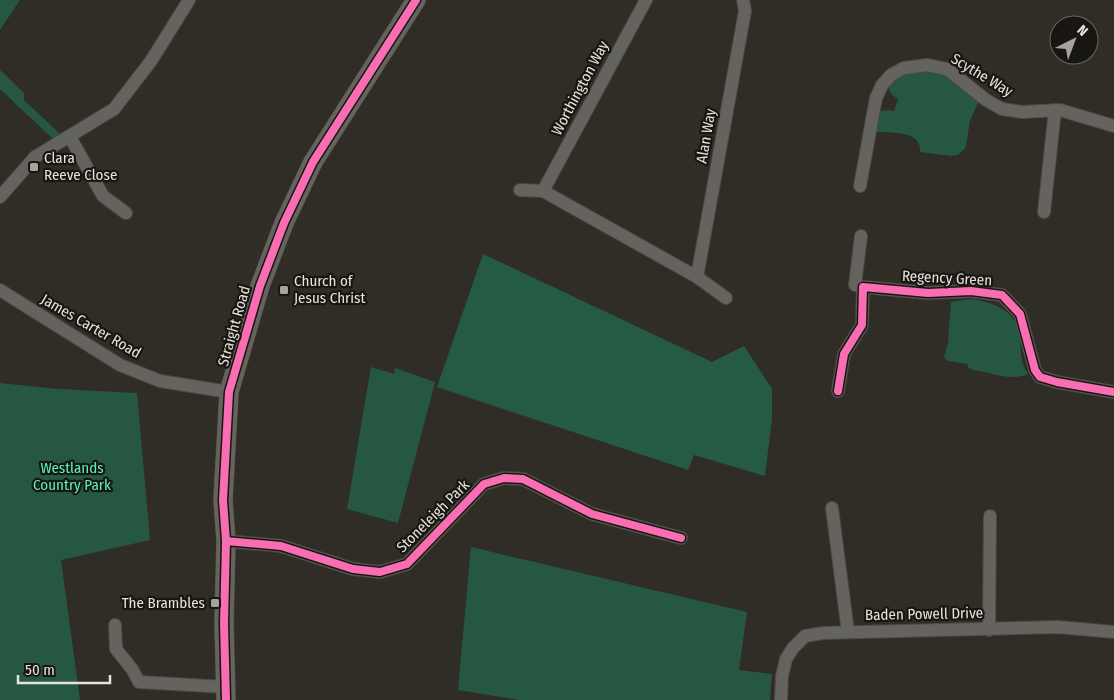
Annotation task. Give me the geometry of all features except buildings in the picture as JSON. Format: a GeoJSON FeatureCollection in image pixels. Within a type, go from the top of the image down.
{"type":"FeatureCollection","features":[{"type":"Feature","properties":{"kind":"street"},"geometry":{"type":"LineString","coordinates":[[0,197],[35,157],[114,109],[151,61],[189,0]]}},
{"type":"Feature","properties":{"kind":"street","name":"Straight Road"},"geometry":{"type":"LineString","coordinates":[[226,694],[224,623],[226,541],[224,500],[229,392],[260,286],[284,223],[313,162],[416,0]]}},
{"type":"Feature","properties":{"kind":"street","name":"Worthington Way"},"geometry":{"type":"LineString","coordinates":[[543,191],[646,0]]}},
{"type":"Feature","properties":{"kind":"street","name":"Alan Way"},"geometry":{"type":"LineString","coordinates":[[697,277],[745,11],[743,0]]}},
{"type":"Feature","properties":{"kind":"street","name":"Scythe Way"},"geometry":{"type":"LineString","coordinates":[[860,186],[876,98],[882,85],[890,75],[904,68],[927,65],[947,69],[986,100],[1002,109],[1022,112],[1060,110],[1114,126]]}},
{"type":"Feature","properties":{"kind":"street"},"geometry":{"type":"LineString","coordinates":[[1044,212],[1055,110]]}},
{"type":"Feature","properties":{"kind":"street"},"geometry":{"type":"LineString","coordinates":[[70,137],[103,196],[126,213]]}},
{"type":"Feature","properties":{"kind":"street"},"geometry":{"type":"LineString","coordinates":[[520,190],[543,191],[697,277],[726,298]]}},
{"type":"Feature","properties":{"kind":"street"},"geometry":{"type":"LineString","coordinates":[[838,391],[844,354],[862,325],[854,286],[861,236]]}},
{"type":"Feature","properties":{"kind":"street","name":"Regency Green"},"geometry":{"type":"LineString","coordinates":[[854,286],[928,292],[971,291],[1002,295],[1020,314],[1035,370],[1040,377],[1057,382],[1114,392]]}},
{"type":"Feature","properties":{"kind":"street","name":"James Carter Road"},"geometry":{"type":"LineString","coordinates":[[0,290],[120,365],[160,381],[229,392]]}},
{"type":"Feature","properties":{"kind":"street","name":"Stoneleigh Park"},"geometry":{"type":"LineString","coordinates":[[226,541],[281,546],[352,569],[380,572],[407,564],[484,484],[504,478],[523,479],[592,514],[681,538]]}},
{"type":"Feature","properties":{"kind":"street"},"geometry":{"type":"LineString","coordinates":[[832,508],[848,632]]}},
{"type":"Feature","properties":{"kind":"street"},"geometry":{"type":"LineString","coordinates":[[990,516],[990,630]]}},
{"type":"Feature","properties":{"kind":"street"},"geometry":{"type":"LineString","coordinates":[[115,625],[116,649],[132,669],[139,682],[226,694]]}},
{"type":"Feature","properties":{"kind":"street","name":"Baden Powell Drive"},"geometry":{"type":"LineString","coordinates":[[781,700],[782,676],[786,659],[805,636],[848,632],[1058,627],[1114,632]]}},
{"type":"Feature","properties":{"kind":"green space"},"geometry":{"type":"Polygon","coordinates":[[[0,0],[20,0],[0,30],[0,0]]]}},
{"type":"Feature","properties":{"kind":"green space"},"geometry":{"type":"Polygon","coordinates":[[[921,69],[945,73],[979,101],[970,120],[966,147],[958,155],[920,152],[919,145],[911,136],[876,132],[877,120],[881,111],[894,111],[898,99],[891,93],[889,88],[891,84],[901,76],[921,69]]]}},
{"type":"Feature","properties":{"kind":"green space"},"geometry":{"type":"Polygon","coordinates":[[[0,70],[24,93],[24,100],[60,134],[53,139],[0,89],[0,70]]]}},
{"type":"Feature","properties":{"kind":"green space"},"geometry":{"type":"Polygon","coordinates":[[[483,254],[712,362],[744,346],[772,389],[772,419],[765,476],[694,455],[688,470],[437,387],[483,254]]]}},
{"type":"Feature","properties":{"kind":"green space"},"geometry":{"type":"Polygon","coordinates":[[[971,299],[996,305],[1015,321],[1020,337],[1022,361],[1028,374],[1014,377],[1001,376],[973,370],[967,364],[948,361],[944,357],[948,343],[951,302],[971,299]]]}},
{"type":"Feature","properties":{"kind":"green space"},"geometry":{"type":"Polygon","coordinates":[[[371,367],[394,374],[395,368],[435,382],[398,523],[347,509],[371,367]]]}},
{"type":"Feature","properties":{"kind":"green space","name":"Westlands Country Park"},"geometry":{"type":"Polygon","coordinates":[[[0,383],[58,389],[137,393],[150,540],[61,560],[80,700],[0,700],[0,383]]]}},
{"type":"Feature","properties":{"kind":"green space"},"geometry":{"type":"Polygon","coordinates":[[[471,547],[747,612],[739,670],[772,674],[770,700],[519,700],[458,690],[471,547]]]}},
{"type":"Feature","properties":{"kind":"cycle path"},"geometry":{"type":"LineString","coordinates":[[226,700],[224,623],[226,541],[223,500],[229,392],[260,286],[284,223],[313,162],[416,0]]}},
{"type":"Feature","properties":{"kind":"cycle path"},"geometry":{"type":"LineString","coordinates":[[838,391],[844,354],[862,325],[863,287],[928,293],[971,291],[1002,295],[1020,314],[1035,370],[1040,377],[1057,382],[1114,392]]}},
{"type":"Feature","properties":{"kind":"cycle path"},"geometry":{"type":"LineString","coordinates":[[226,541],[281,546],[353,569],[380,572],[407,564],[484,484],[504,478],[523,479],[592,514],[681,538]]}},
{"type":"Feature","properties":{"kind":"place","name":"Clara Reeve Close"},"geometry":{"type":"Point","coordinates":[34,167]}},
{"type":"Feature","properties":{"kind":"place","name":"Church of Jesus Christ"},"geometry":{"type":"Point","coordinates":[284,290]}},
{"type":"Feature","properties":{"kind":"place","name":"The Brambles"},"geometry":{"type":"Point","coordinates":[215,603]}}]}
